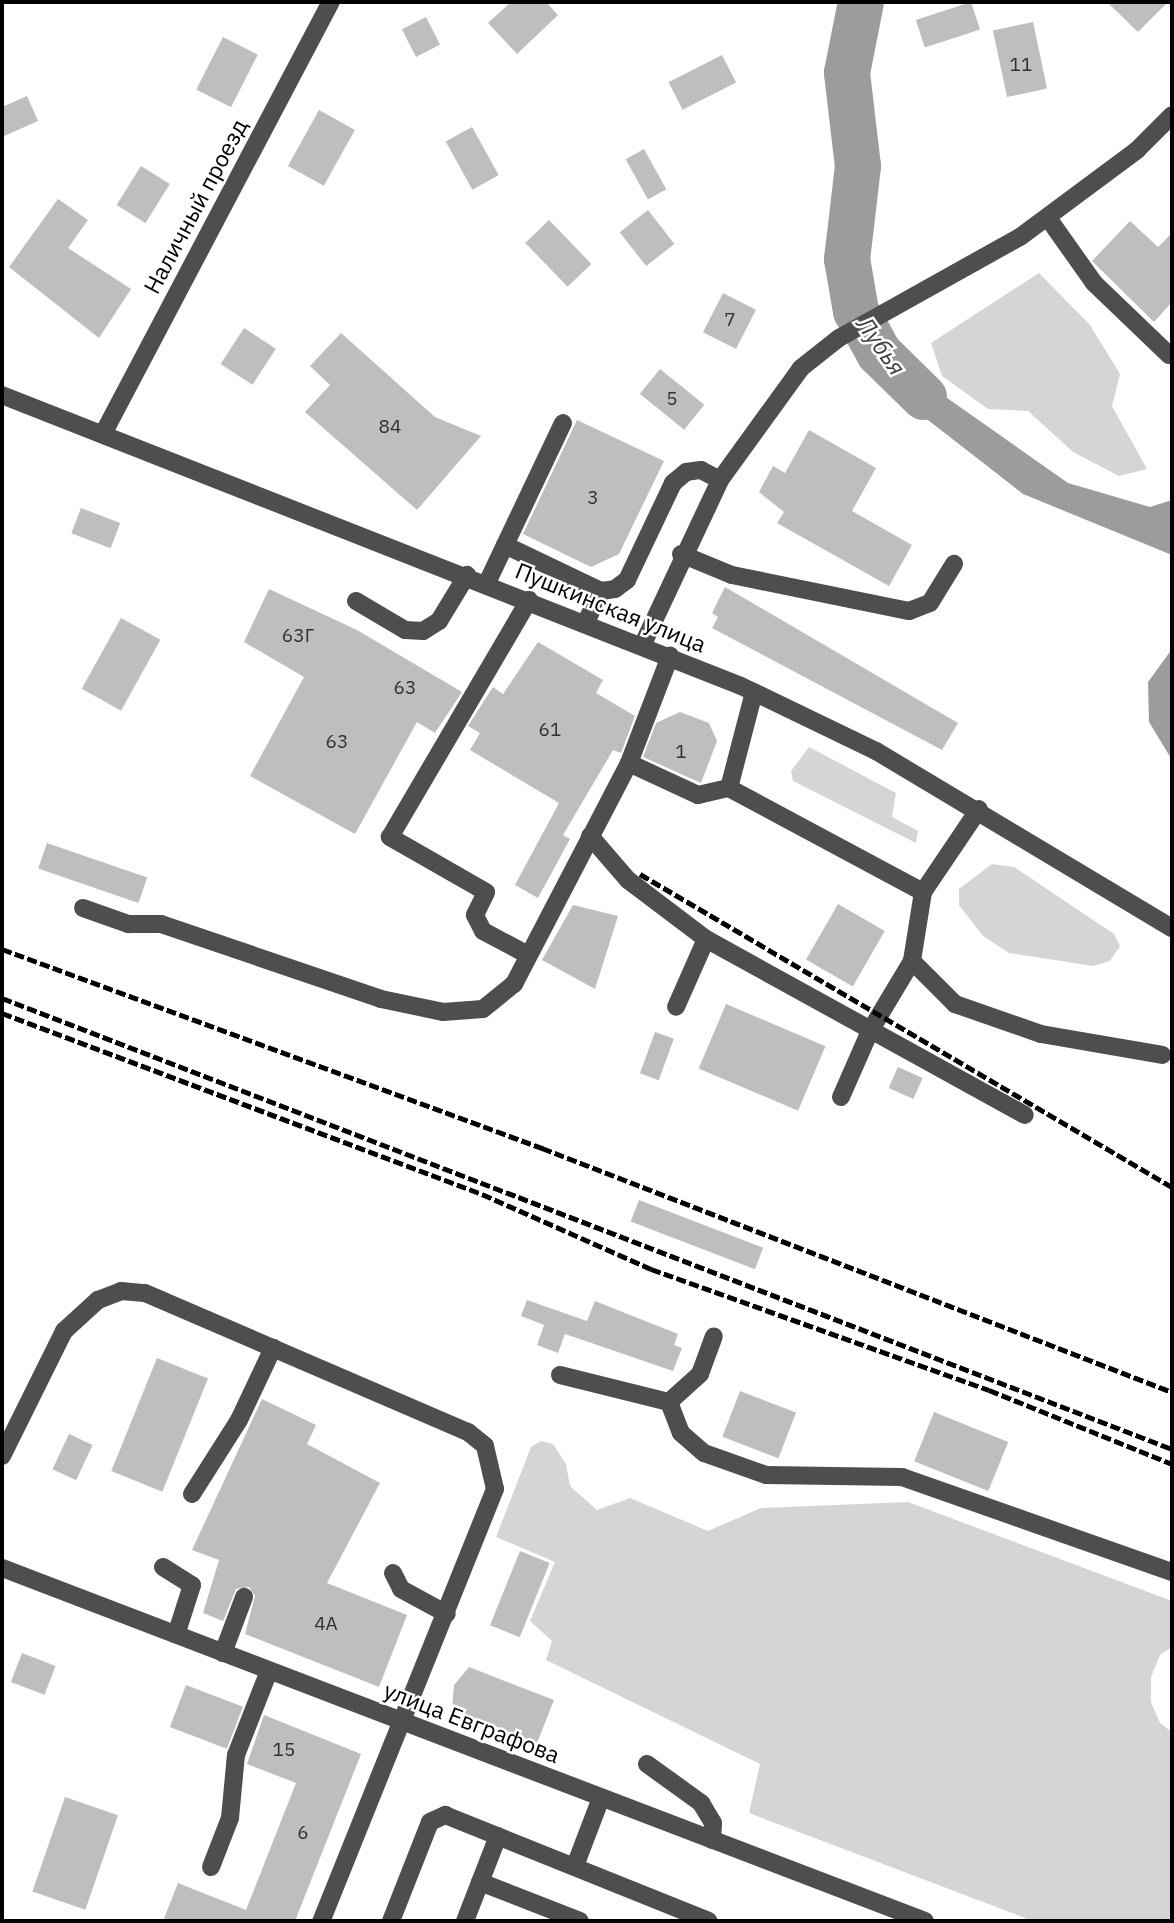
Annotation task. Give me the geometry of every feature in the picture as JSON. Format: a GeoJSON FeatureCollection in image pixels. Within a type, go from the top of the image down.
{"type":"FeatureCollection","features":[{"type":"Feature","properties":{"kind":"street","name":"Наличный проезд"},"geometry":{"type":"LineString","coordinates":[[103,434],[331,2]]}},
{"type":"Feature","properties":{"kind":"street"},"geometry":{"type":"LineString","coordinates":[[643,645],[681,554],[720,480],[786,385],[839,338],[1048,218],[1172,115]]}},
{"type":"Feature","properties":{"kind":"street"},"geometry":{"type":"LineString","coordinates":[[1048,218],[1094,284],[1169,355]]}},
{"type":"Feature","properties":{"kind":"street","name":"Пушкинская улица"},"geometry":{"type":"LineString","coordinates":[[2,394],[586,622],[754,692],[979,809],[1172,928]]}},
{"type":"Feature","properties":{"kind":"street"},"geometry":{"type":"LineString","coordinates":[[487,583],[563,424]]}},
{"type":"Feature","properties":{"kind":"street"},"geometry":{"type":"LineString","coordinates":[[586,622],[601,591],[627,579],[673,483],[685,472],[701,470],[720,480]]}},
{"type":"Feature","properties":{"kind":"street"},"geometry":{"type":"LineString","coordinates":[[505,545],[601,591]]}},
{"type":"Feature","properties":{"kind":"street"},"geometry":{"type":"LineString","coordinates":[[681,554],[732,575],[909,611],[930,603],[954,564]]}},
{"type":"Feature","properties":{"kind":"street"},"geometry":{"type":"LineString","coordinates":[[356,601],[405,630],[423,631],[439,621],[467,575]]}},
{"type":"Feature","properties":{"kind":"street"},"geometry":{"type":"LineString","coordinates":[[528,955],[483,931],[475,915],[486,892],[390,837],[529,600]]}},
{"type":"Feature","properties":{"kind":"street"},"geometry":{"type":"LineString","coordinates":[[83,908],[128,924],[161,925],[381,999],[443,1012],[483,1009],[500,999],[528,955],[629,763],[670,656]]}},
{"type":"Feature","properties":{"kind":"street"},"geometry":{"type":"LineString","coordinates":[[729,788],[754,692]]}},
{"type":"Feature","properties":{"kind":"street"},"geometry":{"type":"LineString","coordinates":[[629,763],[698,794],[729,788],[923,892]]}},
{"type":"Feature","properties":{"kind":"street"},"geometry":{"type":"LineString","coordinates":[[841,1097],[870,1031],[912,961],[923,892],[979,809]]}},
{"type":"Feature","properties":{"kind":"street"},"geometry":{"type":"LineString","coordinates":[[590,836],[628,880],[706,939],[1025,1115]]}},
{"type":"Feature","properties":{"kind":"street"},"geometry":{"type":"LineString","coordinates":[[677,1007],[706,939]]}},
{"type":"Feature","properties":{"kind":"street"},"geometry":{"type":"LineString","coordinates":[[912,961],[955,1004],[990,1020],[1162,1055]]}},
{"type":"Feature","properties":{"kind":"street"},"geometry":{"type":"LineString","coordinates":[[2,1456],[64,1331],[98,1300],[121,1291],[145,1293],[468,1432],[494,1466],[495,1489],[447,1615],[321,1921]]}},
{"type":"Feature","properties":{"kind":"street"},"geometry":{"type":"LineString","coordinates":[[669,1402],[700,1374],[714,1336]]}},
{"type":"Feature","properties":{"kind":"street"},"geometry":{"type":"LineString","coordinates":[[192,1494],[239,1420],[273,1348]]}},
{"type":"Feature","properties":{"kind":"street"},"geometry":{"type":"LineString","coordinates":[[560,1375],[669,1402]]}},
{"type":"Feature","properties":{"kind":"street"},"geometry":{"type":"LineString","coordinates":[[669,1402],[681,1433],[704,1453],[766,1475],[902,1476],[1172,1573]]}},
{"type":"Feature","properties":{"kind":"street"},"geometry":{"type":"LineString","coordinates":[[163,1567],[192,1585],[176,1635]]}},
{"type":"Feature","properties":{"kind":"street","name":"улица Евграфова"},"geometry":{"type":"LineString","coordinates":[[2,1568],[914,1919]]}},
{"type":"Feature","properties":{"kind":"street"},"geometry":{"type":"LineString","coordinates":[[393,1573],[401,1589],[447,1615]]}},
{"type":"Feature","properties":{"kind":"street"},"geometry":{"type":"LineString","coordinates":[[223,1653],[244,1597]]}},
{"type":"Feature","properties":{"kind":"street"},"geometry":{"type":"LineString","coordinates":[[211,1867],[230,1818],[236,1755],[269,1671]]}},
{"type":"Feature","properties":{"kind":"street"},"geometry":{"type":"LineString","coordinates":[[647,1764],[701,1803],[713,1823],[712,1840]]}},
{"type":"Feature","properties":{"kind":"street"},"geometry":{"type":"LineString","coordinates":[[575,1866],[601,1798]]}},
{"type":"Feature","properties":{"kind":"street"},"geometry":{"type":"LineString","coordinates":[[391,1921],[437,1816],[498,1836],[709,1921]]}},
{"type":"Feature","properties":{"kind":"street"},"geometry":{"type":"LineString","coordinates":[[465,1921],[498,1836]]}},
{"type":"Feature","properties":{"kind":"street"},"geometry":{"type":"LineString","coordinates":[[480,1882],[580,1921]]}},
{"type":"Feature","properties":{"kind":"shaded area"},"geometry":{"type":"Polygon","coordinates":[[[1039,273],[1090,325],[1120,374],[1112,406],[1147,469],[1119,476],[1073,452],[1028,411],[988,409],[942,376],[931,343],[1039,273]]]}},
{"type":"Feature","properties":{"kind":"shaded area"},"geometry":{"type":"Polygon","coordinates":[[[897,342],[930,386],[1068,483],[1150,507],[1172,500],[1172,555],[1023,494],[892,392],[861,363],[897,342]]]}},
{"type":"Feature","properties":{"kind":"shaded area"},"geometry":{"type":"Polygon","coordinates":[[[1172,649],[1172,760],[1149,722],[1148,682],[1172,649]]]}},
{"type":"Feature","properties":{"kind":"shaded area"},"geometry":{"type":"Polygon","coordinates":[[[809,747],[896,793],[892,817],[918,831],[916,843],[793,781],[791,771],[809,747]]]}},
{"type":"Feature","properties":{"kind":"shaded area"},"geometry":{"type":"Polygon","coordinates":[[[992,864],[1014,867],[1114,934],[1120,946],[1110,961],[1093,966],[1009,953],[983,936],[959,905],[959,889],[992,864]]]}},
{"type":"Feature","properties":{"kind":"shaded area"},"geometry":{"type":"Polygon","coordinates":[[[541,1441],[553,1444],[566,1464],[570,1486],[597,1510],[630,1498],[708,1531],[761,1508],[908,1502],[1172,1601],[1172,1647],[1160,1655],[1151,1677],[1151,1702],[1160,1723],[1172,1732],[1172,1921],[1033,1921],[749,1813],[760,1764],[546,1660],[552,1641],[530,1621],[555,1562],[496,1537],[531,1447],[541,1441]]]}},
{"type":"Feature","properties":{"kind":"building"},"geometry":{"type":"Polygon","coordinates":[[[511,2],[546,2],[558,15],[517,54],[488,23],[511,2]]]}},
{"type":"Feature","properties":{"kind":"building"},"geometry":{"type":"Polygon","coordinates":[[[971,2],[980,30],[925,48],[916,20],[971,2]]]}},
{"type":"Feature","properties":{"kind":"building"},"geometry":{"type":"Polygon","coordinates":[[[1107,2],[1168,2],[1138,32],[1107,2]]]}},
{"type":"Feature","properties":{"kind":"building"},"geometry":{"type":"Polygon","coordinates":[[[426,17],[440,45],[416,57],[402,29],[426,17]]]}},
{"type":"Feature","properties":{"kind":"building"},"geometry":{"type":"Polygon","coordinates":[[[1033,22],[1047,89],[1007,97],[993,31],[1033,22]]]}},
{"type":"Feature","properties":{"kind":"building"},"geometry":{"type":"Polygon","coordinates":[[[223,37],[258,55],[231,107],[196,90],[223,37]]]}},
{"type":"Feature","properties":{"kind":"building"},"geometry":{"type":"Polygon","coordinates":[[[722,55],[736,83],[683,110],[669,82],[722,55]]]}},
{"type":"Feature","properties":{"kind":"building"},"geometry":{"type":"Polygon","coordinates":[[[27,96],[38,121],[2,137],[2,107],[27,96]]]}},
{"type":"Feature","properties":{"kind":"building"},"geometry":{"type":"Polygon","coordinates":[[[319,110],[355,130],[324,186],[288,166],[319,110]]]}},
{"type":"Feature","properties":{"kind":"building"},"geometry":{"type":"Polygon","coordinates":[[[472,127],[499,175],[472,190],[446,142],[472,127]]]}},
{"type":"Feature","properties":{"kind":"building"},"geometry":{"type":"Polygon","coordinates":[[[644,149],[666,189],[648,199],[626,159],[644,149]]]}},
{"type":"Feature","properties":{"kind":"building"},"geometry":{"type":"Polygon","coordinates":[[[141,166],[170,184],[145,223],[117,205],[141,166]]]}},
{"type":"Feature","properties":{"kind":"building"},"geometry":{"type":"Polygon","coordinates":[[[58,199],[88,220],[68,248],[131,289],[99,338],[9,267],[58,199]]]}},
{"type":"Feature","properties":{"kind":"building"},"geometry":{"type":"Polygon","coordinates":[[[648,210],[674,244],[646,266],[620,232],[648,210]]]}},
{"type":"Feature","properties":{"kind":"building"},"geometry":{"type":"Polygon","coordinates":[[[549,220],[591,264],[568,287],[525,243],[549,220]]]}},
{"type":"Feature","properties":{"kind":"building"},"geometry":{"type":"Polygon","coordinates":[[[1130,221],[1158,247],[1172,233],[1172,302],[1154,322],[1092,261],[1130,221]]]}},
{"type":"Feature","properties":{"kind":"building"},"geometry":{"type":"Polygon","coordinates":[[[723,293],[756,310],[736,349],[703,332],[723,293]]]}},
{"type":"Feature","properties":{"kind":"building"},"geometry":{"type":"Polygon","coordinates":[[[244,328],[276,349],[252,385],[221,364],[244,328]]]}},
{"type":"Feature","properties":{"kind":"building"},"geometry":{"type":"Polygon","coordinates":[[[341,333],[435,417],[481,436],[417,510],[305,412],[330,385],[310,366],[341,333]]]}},
{"type":"Feature","properties":{"kind":"building"},"geometry":{"type":"Polygon","coordinates":[[[660,369],[704,405],[684,430],[640,394],[660,369]]]}},
{"type":"Feature","properties":{"kind":"building"},"geometry":{"type":"Polygon","coordinates":[[[577,420],[664,461],[619,554],[591,567],[523,534],[577,420]]]}},
{"type":"Feature","properties":{"kind":"building"},"geometry":{"type":"Polygon","coordinates":[[[809,430],[876,468],[852,511],[912,545],[889,586],[777,523],[784,512],[759,492],[773,466],[785,473],[809,430]]]}},
{"type":"Feature","properties":{"kind":"building"},"geometry":{"type":"Polygon","coordinates":[[[81,508],[120,523],[111,548],[71,533],[81,508]]]}},
{"type":"Feature","properties":{"kind":"building"},"geometry":{"type":"Polygon","coordinates":[[[725,587],[958,723],[942,750],[712,628],[718,617],[712,613],[725,587]]]}},
{"type":"Feature","properties":{"kind":"building"},"geometry":{"type":"Polygon","coordinates":[[[269,589],[357,630],[462,692],[435,733],[417,722],[355,834],[250,776],[304,677],[244,642],[269,589]]]}},
{"type":"Feature","properties":{"kind":"building"},"geometry":{"type":"Polygon","coordinates":[[[121,618],[160,640],[121,711],[82,689],[121,618]]]}},
{"type":"Feature","properties":{"kind":"building"},"geometry":{"type":"Polygon","coordinates":[[[538,642],[603,680],[596,693],[635,716],[621,753],[613,750],[563,835],[570,839],[538,898],[515,885],[559,803],[470,750],[480,733],[468,726],[493,687],[503,694],[538,642]]]}},
{"type":"Feature","properties":{"kind":"building"},"geometry":{"type":"Polygon","coordinates":[[[680,712],[709,723],[717,741],[701,783],[643,757],[656,723],[680,712]]]}},
{"type":"Feature","properties":{"kind":"building"},"geometry":{"type":"Polygon","coordinates":[[[47,843],[147,878],[138,903],[38,869],[47,843]]]}},
{"type":"Feature","properties":{"kind":"building"},"geometry":{"type":"Polygon","coordinates":[[[838,904],[885,931],[853,986],[806,959],[838,904]]]}},
{"type":"Feature","properties":{"kind":"building"},"geometry":{"type":"Polygon","coordinates":[[[573,905],[618,916],[595,989],[542,960],[573,905]]]}},
{"type":"Feature","properties":{"kind":"building"},"geometry":{"type":"Polygon","coordinates":[[[726,1004],[825,1046],[798,1111],[699,1068],[726,1004]]]}},
{"type":"Feature","properties":{"kind":"building"},"geometry":{"type":"Polygon","coordinates":[[[655,1032],[674,1039],[659,1080],[640,1073],[655,1032]]]}},
{"type":"Feature","properties":{"kind":"building"},"geometry":{"type":"Polygon","coordinates":[[[898,1067],[923,1078],[913,1099],[889,1088],[898,1067]]]}},
{"type":"Feature","properties":{"kind":"building"},"geometry":{"type":"Polygon","coordinates":[[[639,1200],[763,1248],[755,1269],[631,1221],[639,1200]]]}},
{"type":"Feature","properties":{"kind":"building"},"geometry":{"type":"Polygon","coordinates":[[[527,1300],[587,1321],[595,1301],[678,1334],[674,1345],[682,1348],[673,1371],[565,1334],[558,1353],[537,1345],[544,1325],[521,1316],[527,1300]]]}},
{"type":"Feature","properties":{"kind":"building"},"geometry":{"type":"Polygon","coordinates":[[[157,1358],[208,1379],[162,1492],[111,1471],[157,1358]]]}},
{"type":"Feature","properties":{"kind":"building"},"geometry":{"type":"Polygon","coordinates":[[[740,1391],[796,1413],[778,1458],[722,1437],[740,1391]]]}},
{"type":"Feature","properties":{"kind":"building"},"geometry":{"type":"Polygon","coordinates":[[[262,1399],[316,1425],[307,1444],[380,1483],[327,1583],[407,1615],[379,1687],[245,1634],[255,1596],[249,1587],[236,1589],[223,1621],[203,1613],[219,1560],[192,1550],[262,1399]]]}},
{"type":"Feature","properties":{"kind":"building"},"geometry":{"type":"Polygon","coordinates":[[[934,1412],[1008,1442],[988,1491],[914,1461],[934,1412]]]}},
{"type":"Feature","properties":{"kind":"building"},"geometry":{"type":"Polygon","coordinates":[[[69,1434],[93,1445],[76,1480],[53,1469],[69,1434]]]}},
{"type":"Feature","properties":{"kind":"building"},"geometry":{"type":"Polygon","coordinates":[[[520,1551],[550,1563],[520,1637],[490,1625],[520,1551]]]}},
{"type":"Feature","properties":{"kind":"building"},"geometry":{"type":"Polygon","coordinates":[[[22,1653],[56,1666],[44,1695],[11,1682],[22,1653]]]}},
{"type":"Feature","properties":{"kind":"building"},"geometry":{"type":"Polygon","coordinates":[[[469,1667],[554,1700],[537,1743],[452,1709],[454,1685],[469,1667]]]}},
{"type":"Feature","properties":{"kind":"building"},"geometry":{"type":"Polygon","coordinates":[[[186,1685],[243,1707],[227,1749],[170,1727],[186,1685]]]}},
{"type":"Feature","properties":{"kind":"building"},"geometry":{"type":"Polygon","coordinates":[[[264,1715],[361,1754],[295,1921],[163,1921],[178,1883],[246,1910],[296,1783],[247,1764],[264,1715]]]}},
{"type":"Feature","properties":{"kind":"building"},"geometry":{"type":"Polygon","coordinates":[[[65,1797],[118,1815],[85,1910],[32,1892],[65,1797]]]}},
{"type":"Feature","properties":{"kind":"waterway","name":"Лубья"},"geometry":{"type":"LineString","coordinates":[[861,2],[847,73],[858,166],[847,259],[856,311],[879,353],[924,397]]}},
{"type":"Feature","properties":{"kind":"railway"},"geometry":{"type":"LineString","coordinates":[[640,874],[1172,1187]]}},
{"type":"Feature","properties":{"kind":"railway"},"geometry":{"type":"LineString","coordinates":[[2,949],[542,1148],[1172,1392]]}},
{"type":"Feature","properties":{"kind":"railway"},"geometry":{"type":"LineString","coordinates":[[2,998],[1172,1449]]}},
{"type":"Feature","properties":{"kind":"railway"},"geometry":{"type":"LineString","coordinates":[[2,1013],[482,1194],[651,1269],[989,1390],[1172,1464]]}}]}
